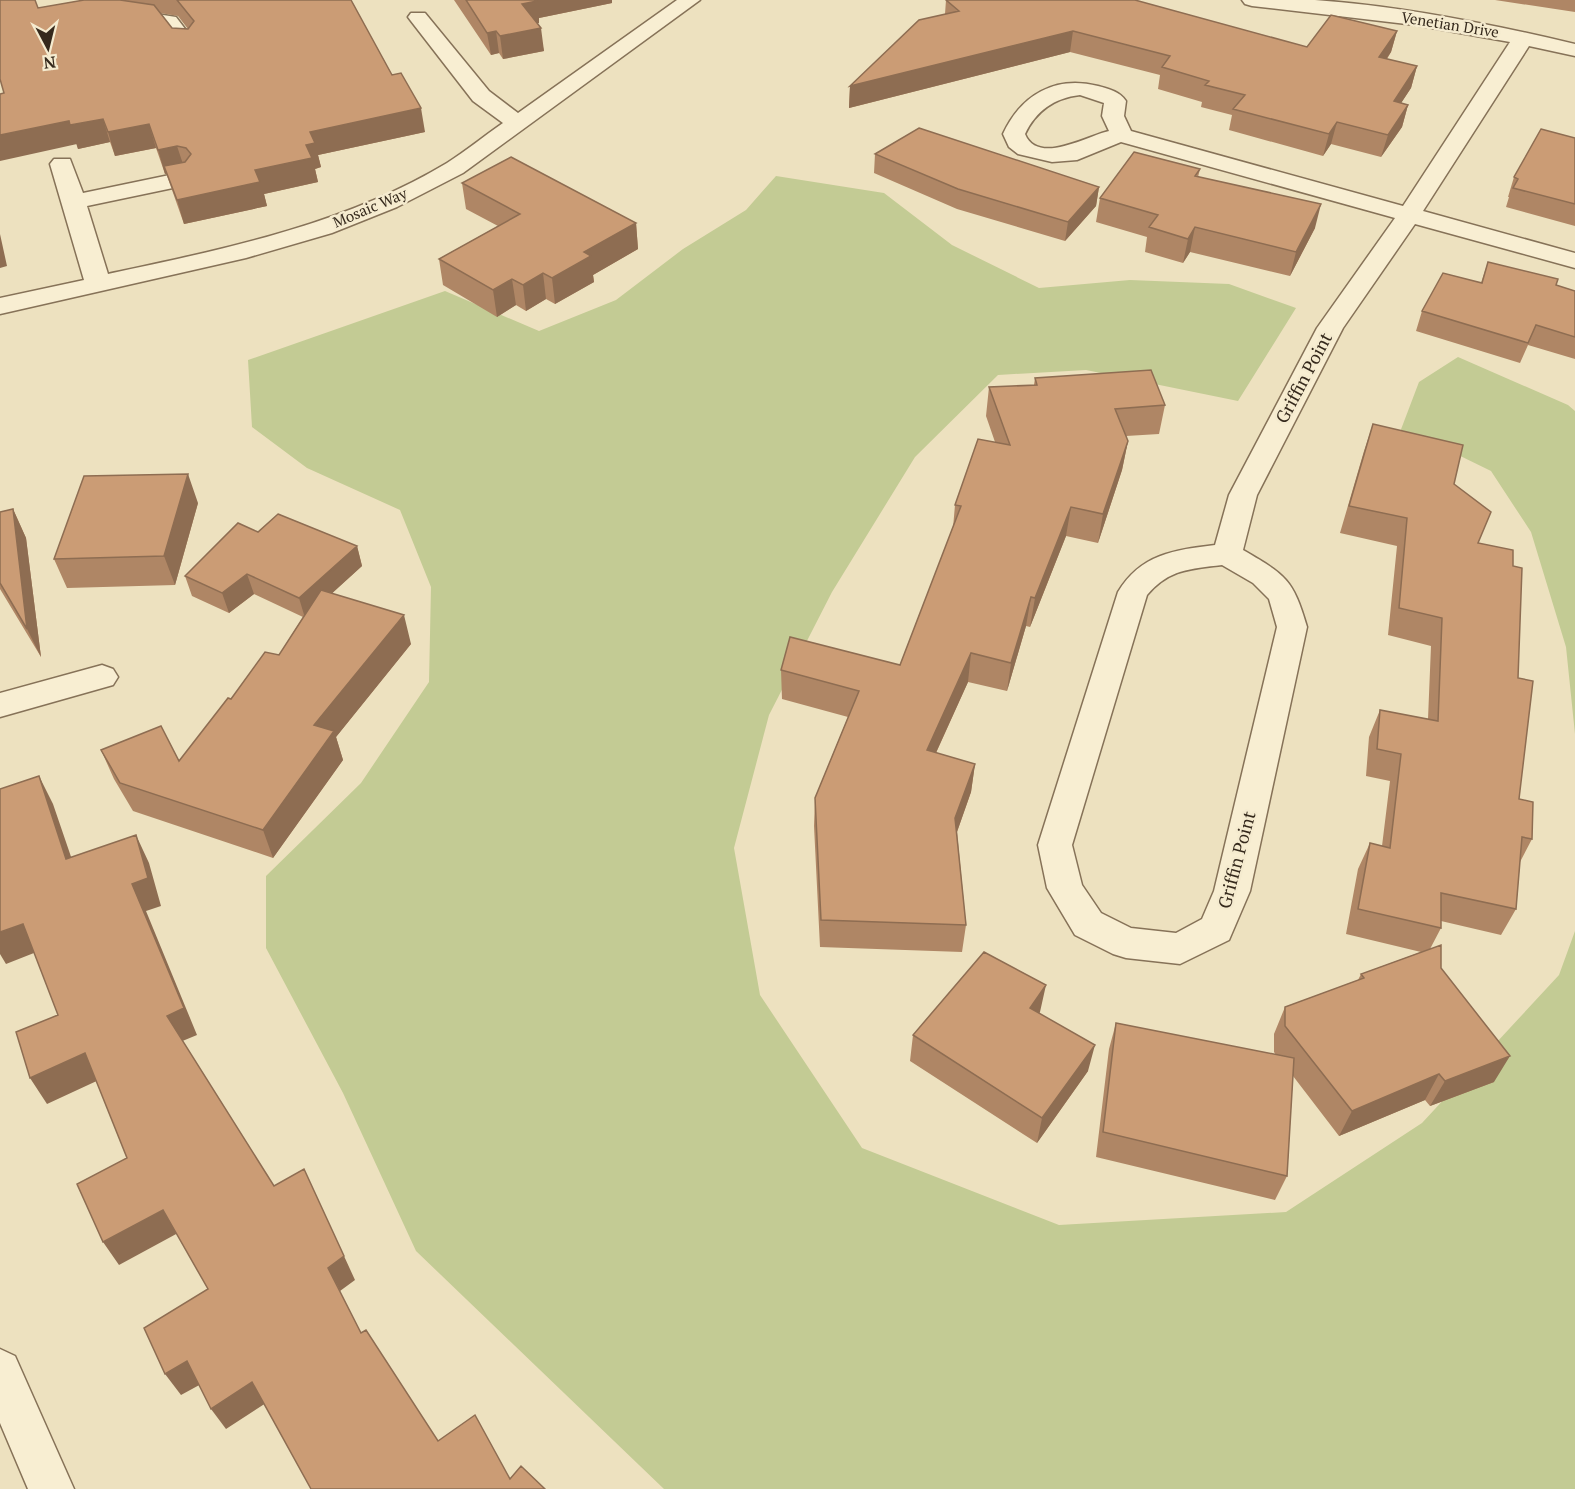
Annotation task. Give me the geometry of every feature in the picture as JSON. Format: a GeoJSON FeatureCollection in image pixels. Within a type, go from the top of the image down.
{"type":"FeatureCollection","features":[{"type":"Feature","properties":{"kind":"street"},"geometry":{"type":"LineString","coordinates":[[105,0],[110,13],[169,21],[187,45]]}},
{"type":"Feature","properties":{"kind":"street","name":"Mosaic Way"},"geometry":{"type":"LineString","coordinates":[[0,306],[237,253],[323,228],[389,202],[455,168],[690,0]]}},
{"type":"Feature","properties":{"kind":"street","name":"Venetian Drive"},"geometry":{"type":"LineString","coordinates":[[1252,0],[1386,14],[1524,37],[1575,50]]}},
{"type":"Feature","properties":{"kind":"street"},"geometry":{"type":"LineString","coordinates":[[418,17],[481,96],[518,124]]}},
{"type":"Feature","properties":{"kind":"street","name":"Griffin Point"},"geometry":{"type":"LineString","coordinates":[[1227,554],[1243,495],[1330,328],[1409,215],[1524,37]]}},
{"type":"Feature","properties":{"kind":"street"},"geometry":{"type":"LineString","coordinates":[[1122,135],[1113,116],[1115,101],[1107,95],[1080,88],[1054,91],[1044,97],[1017,125],[1014,135],[1017,142],[1026,149],[1052,155],[1069,155],[1102,139],[1122,135],[1575,261]]}},
{"type":"Feature","properties":{"kind":"street"},"geometry":{"type":"LineString","coordinates":[[63,164],[98,284]]}},
{"type":"Feature","properties":{"kind":"street"},"geometry":{"type":"LineString","coordinates":[[74,202],[184,179]]}},
{"type":"Feature","properties":{"kind":"street","name":"Griffin Point"},"geometry":{"type":"LineString","coordinates":[[1227,554],[1264,576],[1283,595],[1292,627],[1232,891],[1216,929],[1180,949],[1126,944],[1088,924],[1065,888],[1055,844],[1133,592],[1149,573],[1178,560],[1227,554]]}},
{"type":"Feature","properties":{"kind":"street"},"geometry":{"type":"LineString","coordinates":[[0,705],[102,676]]}},
{"type":"Feature","properties":{"kind":"street"},"geometry":{"type":"LineString","coordinates":[[0,1371],[8,1416],[51,1489]]}},
{"type":"Feature","properties":{"kind":"green space"},"geometry":{"type":"Polygon","coordinates":[[[776,176],[884,193],[952,245],[1039,288],[1130,280],[1229,284],[1296,308],[1238,401],[1086,370],[998,375],[915,457],[832,592],[769,715],[734,848],[760,995],[862,1148],[1059,1225],[1286,1212],[1422,1123],[1559,975],[1575,931],[1575,1489],[664,1489],[416,1251],[343,1093],[266,948],[266,876],[361,783],[429,682],[431,587],[400,510],[307,468],[252,427],[248,360],[445,291],[539,331],[616,300],[683,249],[746,210],[776,176]]]}},
{"type":"Feature","properties":{"kind":"green space"},"geometry":{"type":"Polygon","coordinates":[[[1458,357],[1568,405],[1575,411],[1575,734],[1566,647],[1531,532],[1491,471],[1446,449],[1400,432],[1419,382],[1458,357]]]}},
{"type":"Feature","properties":{"kind":"building"},"geometry":{"type":"Polygon","coordinates":[[[0,0],[35,0],[38,8],[84,0],[120,0],[154,5],[172,28],[188,29],[194,21],[177,0],[351,0],[392,75],[401,73],[421,108],[310,132],[315,143],[306,145],[312,158],[255,170],[260,182],[177,200],[164,166],[185,162],[191,154],[186,148],[177,146],[158,150],[149,124],[108,132],[103,119],[70,125],[69,121],[0,135],[0,94],[4,93],[0,79],[0,0]]]}},
{"type":"Feature","properties":{"kind":"building"},"geometry":{"type":"Polygon","coordinates":[[[466,0],[536,0],[522,4],[541,28],[500,36],[496,31],[487,33],[466,0]]]}},
{"type":"Feature","properties":{"kind":"building"},"geometry":{"type":"Polygon","coordinates":[[[946,0],[1135,0],[1307,47],[1331,15],[1397,31],[1379,57],[1417,66],[1394,101],[1408,105],[1388,135],[1337,122],[1329,134],[1233,109],[1245,95],[1205,85],[1209,81],[1162,67],[1170,56],[1073,31],[850,86],[919,20],[959,11],[946,0]]]}},
{"type":"Feature","properties":{"kind":"building"},"geometry":{"type":"Polygon","coordinates":[[[919,128],[1099,187],[1068,222],[958,189],[875,154],[919,128]]]}},
{"type":"Feature","properties":{"kind":"building"},"geometry":{"type":"Polygon","coordinates":[[[1541,129],[1575,138],[1575,204],[1513,188],[1518,179],[1514,177],[1541,129]]]}},
{"type":"Feature","properties":{"kind":"building"},"geometry":{"type":"Polygon","coordinates":[[[1134,152],[1200,169],[1195,176],[1321,204],[1296,252],[1195,227],[1188,239],[1149,227],[1158,215],[1100,198],[1134,152]]]}},
{"type":"Feature","properties":{"kind":"building"},"geometry":{"type":"Polygon","coordinates":[[[511,157],[636,223],[584,252],[591,256],[552,278],[543,273],[523,285],[512,279],[493,290],[439,259],[520,214],[462,183],[511,157]]]}},
{"type":"Feature","properties":{"kind":"building"},"geometry":{"type":"Polygon","coordinates":[[[1488,262],[1558,279],[1556,285],[1575,291],[1575,337],[1536,325],[1528,343],[1422,311],[1443,273],[1482,283],[1488,262]]]}},
{"type":"Feature","properties":{"kind":"building"},"geometry":{"type":"Polygon","coordinates":[[[1151,370],[1165,405],[1115,409],[1128,441],[1103,514],[1071,507],[1035,598],[1031,597],[1011,663],[971,653],[927,750],[975,764],[955,818],[966,925],[821,920],[815,798],[859,691],[781,670],[790,637],[900,665],[961,506],[955,505],[978,439],[1010,445],[989,387],[1037,385],[1035,378],[1151,370]]]}},
{"type":"Feature","properties":{"kind":"building"},"geometry":{"type":"Polygon","coordinates":[[[1373,424],[1463,445],[1454,484],[1491,512],[1478,543],[1513,550],[1513,566],[1522,568],[1518,678],[1533,681],[1519,799],[1533,802],[1532,839],[1522,837],[1516,909],[1441,893],[1441,928],[1358,909],[1370,843],[1390,848],[1401,754],[1377,749],[1380,710],[1438,721],[1442,618],[1399,608],[1407,518],[1349,506],[1373,424]]]}},
{"type":"Feature","properties":{"kind":"building"},"geometry":{"type":"Polygon","coordinates":[[[188,474],[164,556],[54,559],[84,476],[188,474]]]}},
{"type":"Feature","properties":{"kind":"building"},"geometry":{"type":"Polygon","coordinates":[[[13,509],[27,629],[0,583],[0,512],[13,509]]]}},
{"type":"Feature","properties":{"kind":"building"},"geometry":{"type":"Polygon","coordinates":[[[278,514],[357,546],[299,598],[247,574],[222,593],[185,576],[238,523],[258,532],[278,514]]]}},
{"type":"Feature","properties":{"kind":"building"},"geometry":{"type":"Polygon","coordinates":[[[321,590],[404,615],[314,725],[334,731],[263,830],[120,783],[101,750],[161,726],[179,761],[228,698],[231,699],[265,652],[279,655],[321,590]]]}},
{"type":"Feature","properties":{"kind":"building"},"geometry":{"type":"Polygon","coordinates":[[[39,776],[66,859],[136,835],[148,878],[132,884],[184,1008],[167,1016],[274,1186],[304,1169],[344,1256],[328,1268],[361,1333],[366,1330],[438,1441],[475,1415],[510,1479],[521,1466],[545,1489],[311,1489],[252,1382],[211,1409],[187,1361],[165,1374],[144,1328],[208,1289],[163,1210],[103,1242],[77,1184],[127,1158],[85,1053],[30,1078],[16,1032],[58,1015],[23,924],[0,932],[0,789],[39,776]]]}},
{"type":"Feature","properties":{"kind":"building"},"geometry":{"type":"Polygon","coordinates":[[[1441,945],[1441,968],[1510,1056],[1445,1081],[1439,1074],[1352,1111],[1285,1026],[1285,1007],[1364,978],[1361,974],[1441,945]]]}},
{"type":"Feature","properties":{"kind":"building"},"geometry":{"type":"Polygon","coordinates":[[[984,952],[1046,985],[1030,1008],[1095,1045],[1042,1118],[913,1035],[984,952]]]}},
{"type":"Feature","properties":{"kind":"building"},"geometry":{"type":"Polygon","coordinates":[[[1116,1023],[1294,1058],[1287,1176],[1103,1132],[1116,1023]]]}}]}
